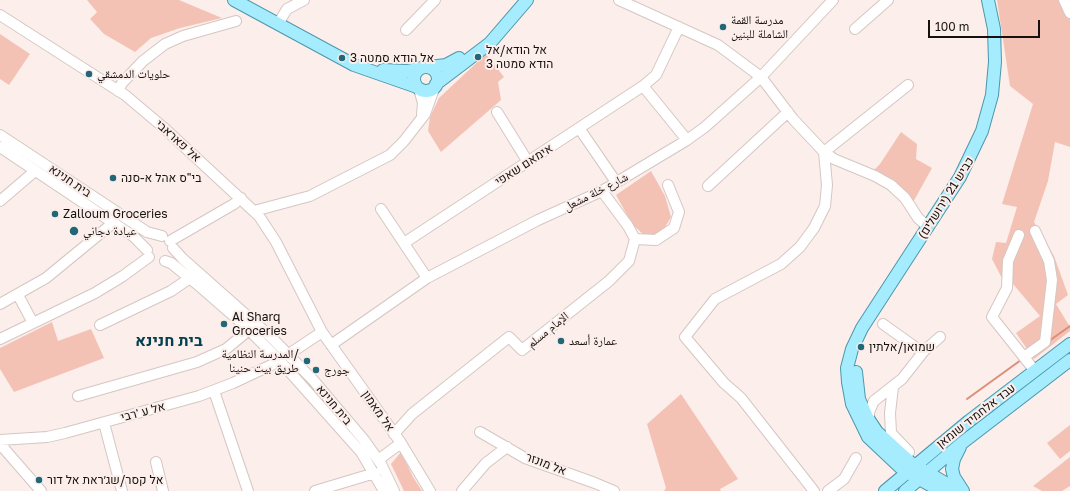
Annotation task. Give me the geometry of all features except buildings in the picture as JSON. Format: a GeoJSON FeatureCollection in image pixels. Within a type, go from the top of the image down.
{"type":"FeatureCollection","features":[{"type":"Feature","properties":{"kind":"main road"},"geometry":{"type":"LineString","coordinates":[[234,0],[347,62],[369,72],[408,82],[418,88],[428,90],[490,43],[527,0]]}},
{"type":"Feature","properties":{"kind":"main road"},"geometry":{"type":"LineString","coordinates":[[347,62],[386,70],[408,71],[450,63],[475,47],[491,33],[518,0]]}},
{"type":"Feature","properties":{"kind":"main road","name":"כביש 21 (ירושלים)"},"geometry":{"type":"LineString","coordinates":[[988,0],[994,29]]}},
{"type":"Feature","properties":{"kind":"main road","name":"כביש 21 (ירושלים)"},"geometry":{"type":"LineString","coordinates":[[959,491],[923,476],[888,456],[868,437],[859,422],[852,404],[848,382],[848,361],[854,343],[967,166],[984,127],[994,77],[994,0]]}},
{"type":"Feature","properties":{"kind":"main road"},"geometry":{"type":"LineString","coordinates":[[424,68],[436,73],[436,85]]}},
{"type":"Feature","properties":{"kind":"main road"},"geometry":{"type":"LineString","coordinates":[[418,88],[414,79],[424,68]]}},
{"type":"Feature","properties":{"kind":"main road","name":"כביש 21 (ירושלים)"},"geometry":{"type":"LineString","coordinates":[[875,310],[863,334],[859,349],[856,370],[856,386],[859,399],[869,422],[911,469]]}},
{"type":"Feature","properties":{"kind":"main road","name":"עבד אלחמיד שומאן"},"geometry":{"type":"LineString","coordinates":[[889,487],[1070,344]]}},
{"type":"Feature","properties":{"kind":"main road","name":"עבד אלחמיד שומאן"},"geometry":{"type":"LineString","coordinates":[[905,491],[962,443],[1070,360]]}},
{"type":"Feature","properties":{"kind":"main road"},"geometry":{"type":"LineString","coordinates":[[962,443],[954,459],[952,468],[954,477],[963,491]]}},
{"type":"Feature","properties":{"kind":"main road"},"geometry":{"type":"LineString","coordinates":[[888,456],[894,468],[889,487]]}},
{"type":"Feature","properties":{"kind":"main road","name":"כביש 21 (ירושלים)"},"geometry":{"type":"LineString","coordinates":[[923,476],[941,491]]}},
{"type":"Feature","properties":{"kind":"street"},"geometry":{"type":"LineString","coordinates":[[278,24],[292,3],[304,0]]}},
{"type":"Feature","properties":{"kind":"street"},"geometry":{"type":"LineString","coordinates":[[406,30],[436,0]]}},
{"type":"Feature","properties":{"kind":"street"},"geometry":{"type":"LineString","coordinates":[[619,0],[718,45],[761,77],[788,112],[824,152],[838,161],[875,176],[891,185],[904,198],[918,218],[928,227]]}},
{"type":"Feature","properties":{"kind":"street","name":"شارع خلة مشعل"},"geometry":{"type":"LineString","coordinates":[[331,345],[427,278],[538,220],[602,190],[687,140],[705,127],[761,77],[833,0]]}},
{"type":"Feature","properties":{"kind":"street"},"geometry":{"type":"LineString","coordinates":[[855,29],[888,0]]}},
{"type":"Feature","properties":{"kind":"street"},"geometry":{"type":"LineString","coordinates":[[1064,0],[1070,12]]}},
{"type":"Feature","properties":{"kind":"street","name":"אל פאראבי"},"geometry":{"type":"LineString","coordinates":[[0,15],[118,91],[163,126],[241,198],[254,211],[276,242],[322,332]]}},
{"type":"Feature","properties":{"kind":"street"},"geometry":{"type":"LineString","coordinates":[[118,91],[122,83],[143,61],[165,44],[183,36],[236,21]]}},
{"type":"Feature","properties":{"kind":"street","name":"אימאם שאפי"},"geometry":{"type":"LineString","coordinates":[[404,243],[643,86],[656,75],[680,27]]}},
{"type":"Feature","properties":{"kind":"street"},"geometry":{"type":"LineString","coordinates":[[254,211],[310,196],[383,159],[399,147],[418,124],[428,108],[436,85]]}},
{"type":"Feature","properties":{"kind":"street"},"geometry":{"type":"LineString","coordinates":[[824,152],[908,85]]}},
{"type":"Feature","properties":{"kind":"street"},"geometry":{"type":"LineString","coordinates":[[643,86],[687,140]]}},
{"type":"Feature","properties":{"kind":"street"},"geometry":{"type":"LineString","coordinates":[[418,88],[424,108],[418,124]]}},
{"type":"Feature","properties":{"kind":"street"},"geometry":{"type":"LineString","coordinates":[[497,112],[528,162]]}},
{"type":"Feature","properties":{"kind":"street"},"geometry":{"type":"LineString","coordinates":[[708,186],[788,112]]}},
{"type":"Feature","properties":{"kind":"street"},"geometry":{"type":"LineString","coordinates":[[579,128],[616,182]]}},
{"type":"Feature","properties":{"kind":"street","name":"בית חנינא"},"geometry":{"type":"LineString","coordinates":[[0,135],[146,232],[168,242],[183,259],[289,354],[342,413],[378,460],[394,491]]}},
{"type":"Feature","properties":{"kind":"street","name":"בית חנינא"},"geometry":{"type":"LineString","coordinates":[[0,147],[139,241],[148,253]]}},
{"type":"Feature","properties":{"kind":"street"},"geometry":{"type":"LineString","coordinates":[[814,491],[741,398],[724,383],[685,337],[714,299],[781,264],[793,255],[809,236],[820,218],[824,206],[827,185],[824,152]]}},
{"type":"Feature","properties":{"kind":"street"},"geometry":{"type":"LineString","coordinates":[[0,201],[35,171]]}},
{"type":"Feature","properties":{"kind":"street"},"geometry":{"type":"LineString","coordinates":[[602,190],[628,226],[635,239],[656,240],[674,228],[679,212],[668,185]]}},
{"type":"Feature","properties":{"kind":"street"},"geometry":{"type":"LineString","coordinates":[[0,339],[95,293],[123,276],[148,253],[150,242],[153,238],[168,242],[234,204],[241,198]]}},
{"type":"Feature","properties":{"kind":"street"},"geometry":{"type":"LineString","coordinates":[[380,210],[427,278]]}},
{"type":"Feature","properties":{"kind":"street"},"geometry":{"type":"LineString","coordinates":[[0,304],[46,278],[113,223]]}},
{"type":"Feature","properties":{"kind":"street"},"geometry":{"type":"LineString","coordinates":[[1024,357],[1045,342],[1052,280],[1049,261],[1035,231]]}},
{"type":"Feature","properties":{"kind":"street"},"geometry":{"type":"LineString","coordinates":[[1019,235],[1008,261],[1007,288],[992,317],[1035,371]]}},
{"type":"Feature","properties":{"kind":"street","name":"الإمام مسلم"},"geometry":{"type":"LineString","coordinates":[[394,434],[412,414],[509,337],[522,350],[609,281],[629,261],[635,239]]}},
{"type":"Feature","properties":{"kind":"street"},"geometry":{"type":"LineString","coordinates":[[148,253],[156,262],[165,261],[171,256],[168,242]]}},
{"type":"Feature","properties":{"kind":"street","name":"בית חנינא"},"geometry":{"type":"LineString","coordinates":[[165,261],[171,263],[190,278],[249,330],[280,361],[356,447],[375,473],[384,491]]}},
{"type":"Feature","properties":{"kind":"street"},"geometry":{"type":"LineString","coordinates":[[100,325],[171,291],[190,278]]}},
{"type":"Feature","properties":{"kind":"street"},"geometry":{"type":"LineString","coordinates":[[18,295],[33,323]]}},
{"type":"Feature","properties":{"kind":"street"},"geometry":{"type":"LineString","coordinates":[[883,324],[922,352]]}},
{"type":"Feature","properties":{"kind":"street"},"geometry":{"type":"LineString","coordinates":[[78,396],[197,362],[226,348],[249,330]]}},
{"type":"Feature","properties":{"kind":"street"},"geometry":{"type":"LineString","coordinates":[[289,354],[322,332]]}},
{"type":"Feature","properties":{"kind":"street","name":"אל מאמון"},"geometry":{"type":"LineString","coordinates":[[322,332],[401,443],[430,491]]}},
{"type":"Feature","properties":{"kind":"street"},"geometry":{"type":"LineString","coordinates":[[869,422],[868,416],[872,404],[902,379],[922,352],[940,336]]}},
{"type":"Feature","properties":{"kind":"street","name":"אל ע 'רבי"},"geometry":{"type":"LineString","coordinates":[[0,440],[47,437],[214,391],[280,361]]}},
{"type":"Feature","properties":{"kind":"street"},"geometry":{"type":"LineString","coordinates":[[1054,371],[1070,364]]}},
{"type":"Feature","properties":{"kind":"street"},"geometry":{"type":"LineString","coordinates":[[856,386],[862,392],[870,395],[884,393]]}},
{"type":"Feature","properties":{"kind":"street"},"geometry":{"type":"LineString","coordinates":[[893,387],[890,413],[891,433],[909,452]]}},
{"type":"Feature","properties":{"kind":"street"},"geometry":{"type":"LineString","coordinates":[[214,391],[248,491]]}},
{"type":"Feature","properties":{"kind":"street"},"geometry":{"type":"LineString","coordinates":[[104,422],[122,491]]}},
{"type":"Feature","properties":{"kind":"street","name":"אל מונזר"},"geometry":{"type":"LineString","coordinates":[[480,432],[525,458],[595,482],[614,491]]}},
{"type":"Feature","properties":{"kind":"street"},"geometry":{"type":"LineString","coordinates":[[378,460],[401,443]]}},
{"type":"Feature","properties":{"kind":"street"},"geometry":{"type":"LineString","coordinates":[[0,444],[41,491]]}},
{"type":"Feature","properties":{"kind":"street"},"geometry":{"type":"LineString","coordinates":[[462,491],[486,463],[507,447]]}},
{"type":"Feature","properties":{"kind":"street"},"geometry":{"type":"LineString","coordinates":[[828,491],[844,479],[856,458]]}},
{"type":"Feature","properties":{"kind":"street"},"geometry":{"type":"LineString","coordinates":[[156,462],[163,491]]}},
{"type":"Feature","properties":{"kind":"street"},"geometry":{"type":"LineString","coordinates":[[315,491],[375,473]]}},
{"type":"Feature","properties":{"kind":"shaded area"},"geometry":{"type":"Polygon","coordinates":[[[87,0],[179,0],[222,18],[180,28],[151,38],[135,52],[104,34],[90,19],[97,12],[87,0]]]}},
{"type":"Feature","properties":{"kind":"shaded area"},"geometry":{"type":"Polygon","coordinates":[[[997,0],[1070,0],[1070,147],[1055,142],[1048,181],[1034,222],[1054,256],[1068,295],[1056,304],[1070,327],[1070,331],[1034,359],[1016,333],[1040,316],[1013,284],[1006,286],[992,259],[996,242],[1006,243],[1017,207],[1002,204],[1033,104],[1010,86],[997,0]]]}},
{"type":"Feature","properties":{"kind":"shaded area"},"geometry":{"type":"Polygon","coordinates":[[[0,34],[30,54],[9,85],[0,79],[0,34]]]}},
{"type":"Feature","properties":{"kind":"shaded area"},"geometry":{"type":"Polygon","coordinates":[[[486,54],[504,77],[498,82],[501,100],[441,152],[428,131],[430,117],[439,98],[486,54]]]}},
{"type":"Feature","properties":{"kind":"shaded area"},"geometry":{"type":"Polygon","coordinates":[[[901,132],[917,144],[916,159],[932,168],[911,206],[872,172],[880,164],[901,132]]]}},
{"type":"Feature","properties":{"kind":"shaded area"},"geometry":{"type":"Polygon","coordinates":[[[651,171],[665,196],[671,217],[664,229],[652,236],[644,235],[632,224],[616,195],[651,171]]]}},
{"type":"Feature","properties":{"kind":"shaded area"},"geometry":{"type":"Polygon","coordinates":[[[52,322],[58,341],[91,329],[104,358],[14,392],[0,369],[0,348],[52,322]]]}},
{"type":"Feature","properties":{"kind":"shaded area"},"geometry":{"type":"Polygon","coordinates":[[[681,394],[738,479],[720,489],[721,491],[664,491],[666,488],[647,424],[681,394]]]}},
{"type":"Feature","properties":{"kind":"shaded area"},"geometry":{"type":"Polygon","coordinates":[[[1070,425],[1070,451],[1060,459],[1047,443],[1070,425]]]}},
{"type":"Feature","properties":{"kind":"shaded area"},"geometry":{"type":"Polygon","coordinates":[[[401,452],[413,477],[422,491],[404,491],[391,464],[401,452]]]}},
{"type":"Feature","properties":{"kind":"shaded area"},"geometry":{"type":"Polygon","coordinates":[[[1070,457],[1070,486],[1062,491],[1042,491],[1033,486],[1070,457]]]}},
{"type":"Feature","properties":{"kind":"waterway"},"geometry":{"type":"LineString","coordinates":[[1049,341],[1070,326]]}},
{"type":"Feature","properties":{"kind":"waterway"},"geometry":{"type":"LineString","coordinates":[[967,399],[1021,360]]}},
{"type":"Feature","properties":{"kind":"place","name":"مدرسة القمة الشاملة للبنين"},"geometry":{"type":"Point","coordinates":[723,27]}},
{"type":"Feature","properties":{"kind":"place","name":"אל הודא/אל הודא סמטה 3"},"geometry":{"type":"Point","coordinates":[478,57]}},
{"type":"Feature","properties":{"kind":"place","name":"אל הודא סמטה 3"},"geometry":{"type":"Point","coordinates":[342,58]}},
{"type":"Feature","properties":{"kind":"place","name":"حلويات الدمشقي"},"geometry":{"type":"Point","coordinates":[89,74]}},
{"type":"Feature","properties":{"kind":"place","name":"בי\"ס אהל א-סנה"},"geometry":{"type":"Point","coordinates":[113,178]}},
{"type":"Feature","properties":{"kind":"place","name":"Zalloum Groceries"},"geometry":{"type":"Point","coordinates":[55,214]}},
{"type":"Feature","properties":{"kind":"place","name":"عيادة دجاني"},"geometry":{"type":"Point","coordinates":[74,231]}},
{"type":"Feature","properties":{"kind":"place","name":"Al Sharq Groceries"},"geometry":{"type":"Point","coordinates":[224,324]}},
{"type":"Feature","properties":{"kind":"place","name":"عمارة أسعد"},"geometry":{"type":"Point","coordinates":[561,341]}},
{"type":"Feature","properties":{"kind":"place","name":"שמואן/אלתין"},"geometry":{"type":"Point","coordinates":[861,347]}},
{"type":"Feature","properties":{"kind":"place","name":"المدرسة النظامية/ طريق بيت حنينا"},"geometry":{"type":"Point","coordinates":[307,361]}},
{"type":"Feature","properties":{"kind":"place","name":"جورج"},"geometry":{"type":"Point","coordinates":[316,370]}},
{"type":"Feature","properties":{"kind":"place","name":"אל קסר/שג׳ראת אל דור"},"geometry":{"type":"Point","coordinates":[39,480]}},
{"type":"Feature","properties":{"kind":"district","name":"בית חנינא"},"geometry":{"type":"Point","coordinates":[169,341]}}]}
